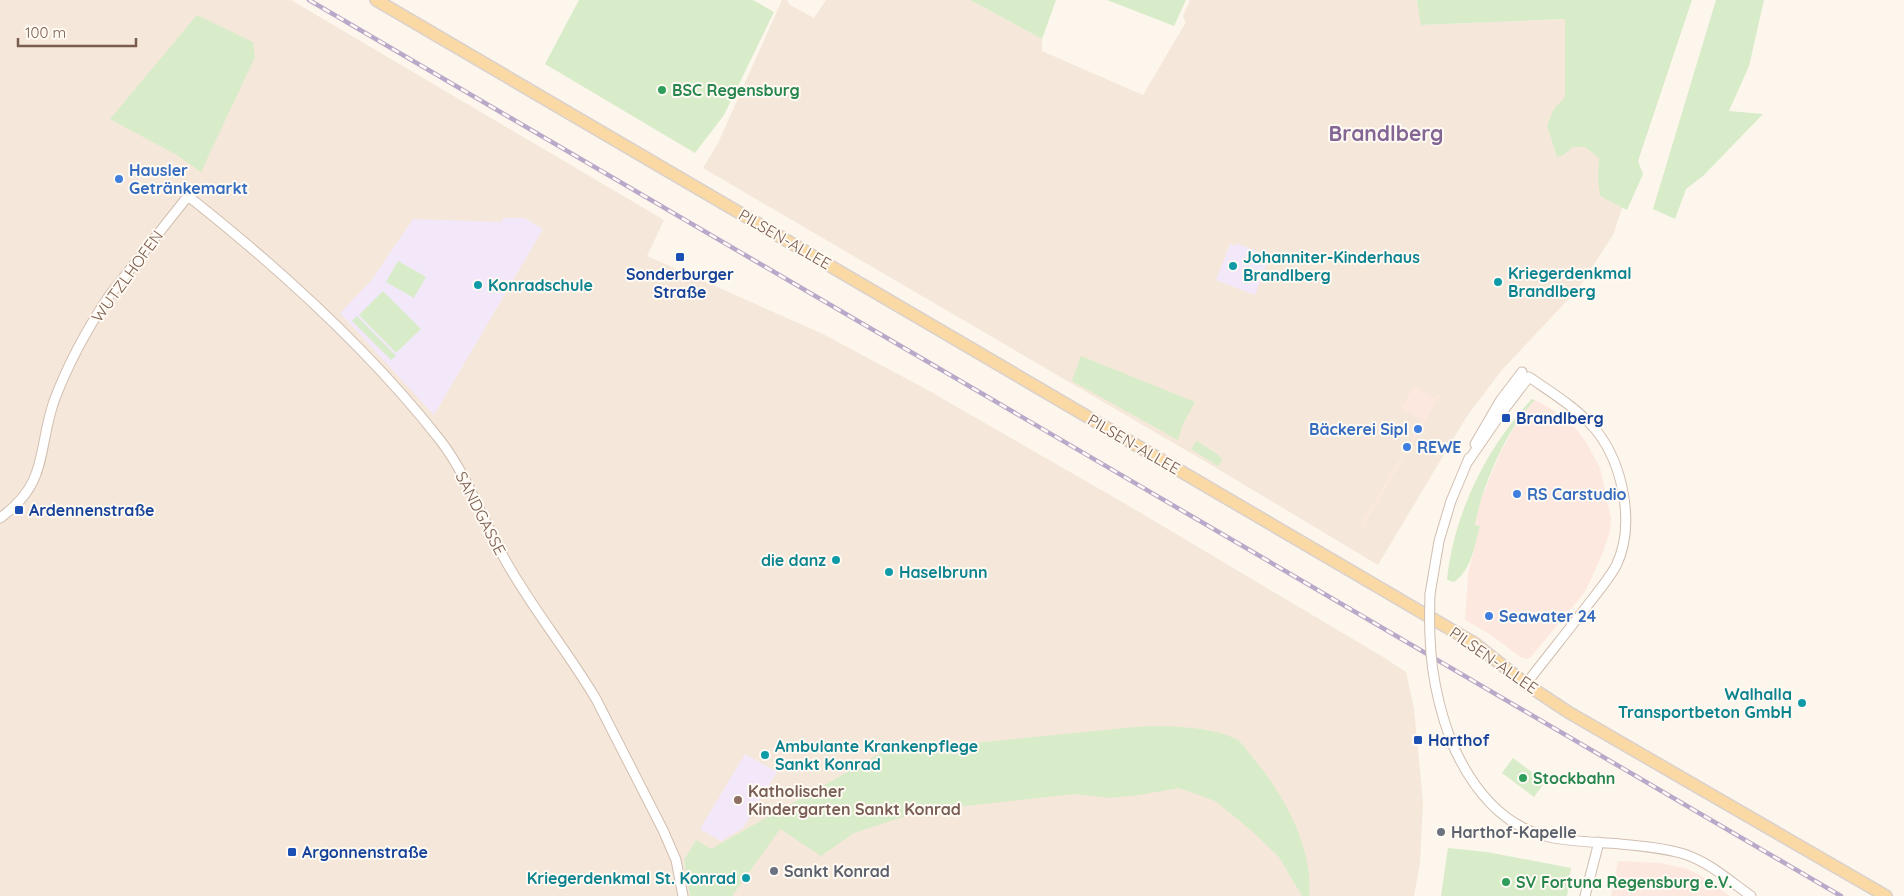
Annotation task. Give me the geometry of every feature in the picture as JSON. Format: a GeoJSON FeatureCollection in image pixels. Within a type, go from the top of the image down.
{"type":"FeatureCollection","features":[{"type":"Feature","properties":{"kind":"main road","name":"PILSEN-ALLEE"},"geometry":{"type":"LineString","coordinates":[[376,0],[1474,643],[1526,684],[1607,736],[1886,896]]}},
{"type":"Feature","properties":{"kind":"street","name":"WUTZLHOFEN"},"geometry":{"type":"LineString","coordinates":[[0,518],[15,507],[33,483],[41,463],[49,421],[59,388],[76,352],[98,313],[115,288],[188,196]]}},
{"type":"Feature","properties":{"kind":"street","name":"SANDGASSE"},"geometry":{"type":"LineString","coordinates":[[188,196],[264,258],[325,315],[378,368],[440,441],[475,500],[508,564],[596,699],[663,830],[676,860],[683,896]]}},
{"type":"Feature","properties":{"kind":"street"},"geometry":{"type":"LineString","coordinates":[[1526,684],[1608,579],[1621,554],[1626,527],[1624,506],[1616,469],[1605,443],[1585,418],[1526,374],[1505,394],[1475,442],[1451,502],[1439,540],[1430,594],[1429,631],[1431,666],[1436,696],[1450,740],[1466,773],[1496,812],[1532,832],[1550,837],[1638,846],[1685,854],[1710,868],[1751,896]]}},
{"type":"Feature","properties":{"kind":"street"},"geometry":{"type":"LineString","coordinates":[[1585,896],[1599,842]]}},
{"type":"Feature","properties":{"kind":"shaded area"},"geometry":{"type":"Polygon","coordinates":[[[0,0],[291,0],[664,220],[647,256],[823,334],[924,388],[1124,503],[1383,657],[1406,672],[1414,708],[1423,802],[1420,863],[1414,896],[0,896],[0,0]]]}},
{"type":"Feature","properties":{"kind":"shaded area"},"geometry":{"type":"Polygon","coordinates":[[[782,0],[787,0],[790,5],[814,18],[826,0],[970,0],[1042,39],[1042,51],[1143,95],[1186,22],[1183,16],[1190,0],[1417,0],[1422,25],[1566,19],[1638,161],[1613,235],[1578,289],[1502,370],[1467,416],[1378,565],[1218,469],[703,168],[718,143],[782,0]]]}},
{"type":"Feature","properties":{"kind":"shaded area"},"geometry":{"type":"Polygon","coordinates":[[[503,218],[524,218],[543,229],[434,415],[340,313],[371,281],[413,219],[502,222],[503,218]]]}},
{"type":"Feature","properties":{"kind":"shaded area"},"geometry":{"type":"Polygon","coordinates":[[[1236,243],[1270,256],[1255,295],[1216,280],[1230,244],[1235,246],[1236,243]]]}},
{"type":"Feature","properties":{"kind":"shaded area"},"geometry":{"type":"Polygon","coordinates":[[[1414,387],[1435,399],[1441,393],[1363,526],[1361,525],[1423,421],[1401,408],[1414,387]]]}},
{"type":"Feature","properties":{"kind":"shaded area"},"geometry":{"type":"Polygon","coordinates":[[[1535,400],[1550,408],[1573,425],[1586,442],[1600,468],[1611,518],[1610,531],[1604,550],[1585,592],[1530,658],[1526,659],[1520,657],[1491,635],[1465,620],[1468,574],[1479,527],[1475,525],[1478,507],[1499,455],[1523,412],[1535,400]]]}},
{"type":"Feature","properties":{"kind":"shaded area","name":"Katholischer Kindergarten Sankt Konrad"},"geometry":{"type":"Polygon","coordinates":[[[745,754],[777,772],[743,828],[721,841],[700,829],[745,754]]]}},
{"type":"Feature","properties":{"kind":"shaded area"},"geometry":{"type":"Polygon","coordinates":[[[1618,861],[1660,863],[1684,868],[1698,874],[1730,896],[1611,896],[1618,861]]]}},
{"type":"Feature","properties":{"kind":"green space","name":"BSC Regensburg"},"geometry":{"type":"Polygon","coordinates":[[[579,0],[753,0],[774,12],[724,115],[695,153],[545,64],[579,0]]]}},
{"type":"Feature","properties":{"kind":"green space"},"geometry":{"type":"Polygon","coordinates":[[[970,0],[1056,0],[1042,39],[970,0]]]}},
{"type":"Feature","properties":{"kind":"green space"},"geometry":{"type":"Polygon","coordinates":[[[1107,0],[1186,0],[1174,26],[1107,0]]]}},
{"type":"Feature","properties":{"kind":"green space"},"geometry":{"type":"Polygon","coordinates":[[[1417,0],[1692,0],[1638,161],[1643,174],[1627,210],[1600,196],[1598,179],[1599,158],[1585,147],[1573,147],[1564,155],[1557,157],[1547,125],[1554,109],[1565,97],[1565,19],[1421,25],[1417,0]]]}},
{"type":"Feature","properties":{"kind":"green space"},"geometry":{"type":"Polygon","coordinates":[[[1716,0],[1764,0],[1749,66],[1729,111],[1763,114],[1703,176],[1686,189],[1675,219],[1653,209],[1716,0]]]}},
{"type":"Feature","properties":{"kind":"green space"},"geometry":{"type":"Polygon","coordinates":[[[197,15],[253,42],[255,57],[201,172],[175,154],[110,119],[197,15]]]}},
{"type":"Feature","properties":{"kind":"green space"},"geometry":{"type":"Polygon","coordinates":[[[398,261],[426,277],[414,298],[386,282],[398,261]]]}},
{"type":"Feature","properties":{"kind":"green space"},"geometry":{"type":"Polygon","coordinates":[[[383,291],[421,329],[396,353],[359,315],[383,291]]]}},
{"type":"Feature","properties":{"kind":"green space"},"geometry":{"type":"Polygon","coordinates":[[[357,316],[396,356],[391,360],[352,321],[357,316]]]}},
{"type":"Feature","properties":{"kind":"green space"},"geometry":{"type":"Polygon","coordinates":[[[1081,356],[1195,402],[1183,424],[1178,440],[1072,381],[1081,356]]]}},
{"type":"Feature","properties":{"kind":"green space"},"geometry":{"type":"Polygon","coordinates":[[[1532,399],[1535,400],[1515,426],[1497,458],[1483,493],[1475,525],[1480,526],[1469,564],[1454,582],[1447,580],[1457,530],[1475,483],[1500,439],[1532,399]]]}},
{"type":"Feature","properties":{"kind":"green space"},"geometry":{"type":"Polygon","coordinates":[[[1197,441],[1220,456],[1222,460],[1218,466],[1191,449],[1197,441]]]}},
{"type":"Feature","properties":{"kind":"green space"},"geometry":{"type":"Polygon","coordinates":[[[1146,726],[1180,727],[1216,732],[1227,735],[1241,743],[1275,788],[1294,822],[1307,860],[1309,896],[1302,896],[1279,857],[1252,831],[1215,801],[1179,788],[1110,798],[1075,794],[921,811],[854,833],[821,856],[780,829],[732,896],[690,896],[684,860],[696,840],[711,849],[883,752],[1146,726]]]}},
{"type":"Feature","properties":{"kind":"green space","name":"Stockbahn"},"geometry":{"type":"Polygon","coordinates":[[[1513,758],[1545,782],[1534,797],[1502,773],[1513,758]]]}},
{"type":"Feature","properties":{"kind":"green space","name":"SV Fortuna Regensburg e.V."},"geometry":{"type":"Polygon","coordinates":[[[1448,848],[1487,852],[1571,868],[1567,896],[1441,896],[1448,848]]]}},
{"type":"Feature","properties":{"kind":"railway"},"geometry":{"type":"LineString","coordinates":[[309,0],[1841,896]]}},
{"type":"Feature","properties":{"kind":"place","name":"BSC Regensburg"},"geometry":{"type":"Point","coordinates":[662,90]}},
{"type":"Feature","properties":{"kind":"place","name":"Hausler Getränkemarkt"},"geometry":{"type":"Point","coordinates":[119,179]}},
{"type":"Feature","properties":{"kind":"place","name":"Sonderburger Straße"},"geometry":{"type":"Point","coordinates":[680,257]}},
{"type":"Feature","properties":{"kind":"place","name":"Johanniter-Kinderhaus Brandlberg"},"geometry":{"type":"Point","coordinates":[1233,266]}},
{"type":"Feature","properties":{"kind":"place","name":"Kriegerdenkmal Brandlberg"},"geometry":{"type":"Point","coordinates":[1498,282]}},
{"type":"Feature","properties":{"kind":"place","name":"Konradschule"},"geometry":{"type":"Point","coordinates":[478,285]}},
{"type":"Feature","properties":{"kind":"place","name":"Brandlberg"},"geometry":{"type":"Point","coordinates":[1506,418]}},
{"type":"Feature","properties":{"kind":"place","name":"Bäckerei Sipl"},"geometry":{"type":"Point","coordinates":[1418,429]}},
{"type":"Feature","properties":{"kind":"place","name":"REWE"},"geometry":{"type":"Point","coordinates":[1407,447]}},
{"type":"Feature","properties":{"kind":"place","name":"RS Carstudio"},"geometry":{"type":"Point","coordinates":[1517,494]}},
{"type":"Feature","properties":{"kind":"place","name":"Ardennenstraße"},"geometry":{"type":"Point","coordinates":[19,510]}},
{"type":"Feature","properties":{"kind":"place","name":"die danz"},"geometry":{"type":"Point","coordinates":[836,560]}},
{"type":"Feature","properties":{"kind":"place","name":"Haselbrunn"},"geometry":{"type":"Point","coordinates":[889,572]}},
{"type":"Feature","properties":{"kind":"place","name":"Seawater 24"},"geometry":{"type":"Point","coordinates":[1489,616]}},
{"type":"Feature","properties":{"kind":"place","name":"Walhalla Transportbeton GmbH"},"geometry":{"type":"Point","coordinates":[1802,703]}},
{"type":"Feature","properties":{"kind":"place","name":"Harthof"},"geometry":{"type":"Point","coordinates":[1418,740]}},
{"type":"Feature","properties":{"kind":"place","name":"Ambulante Krankenpflege Sankt Konrad"},"geometry":{"type":"Point","coordinates":[765,755]}},
{"type":"Feature","properties":{"kind":"place","name":"Stockbahn"},"geometry":{"type":"Point","coordinates":[1523,778]}},
{"type":"Feature","properties":{"kind":"place","name":"Katholischer Kindergarten Sankt Konrad"},"geometry":{"type":"Point","coordinates":[738,800]}},
{"type":"Feature","properties":{"kind":"place","name":"Harthof-Kapelle"},"geometry":{"type":"Point","coordinates":[1441,832]}},
{"type":"Feature","properties":{"kind":"place","name":"Argonnenstraße"},"geometry":{"type":"Point","coordinates":[292,852]}},
{"type":"Feature","properties":{"kind":"place","name":"Sankt Konrad"},"geometry":{"type":"Point","coordinates":[774,871]}},
{"type":"Feature","properties":{"kind":"place","name":"Kriegerdenkmal St. Konrad"},"geometry":{"type":"Point","coordinates":[746,878]}},
{"type":"Feature","properties":{"kind":"place","name":"SV Fortuna Regensburg e.V."},"geometry":{"type":"Point","coordinates":[1506,882]}},
{"type":"Feature","properties":{"kind":"district","name":"Brandlberg"},"geometry":{"type":"Point","coordinates":[1386,133]}}]}
